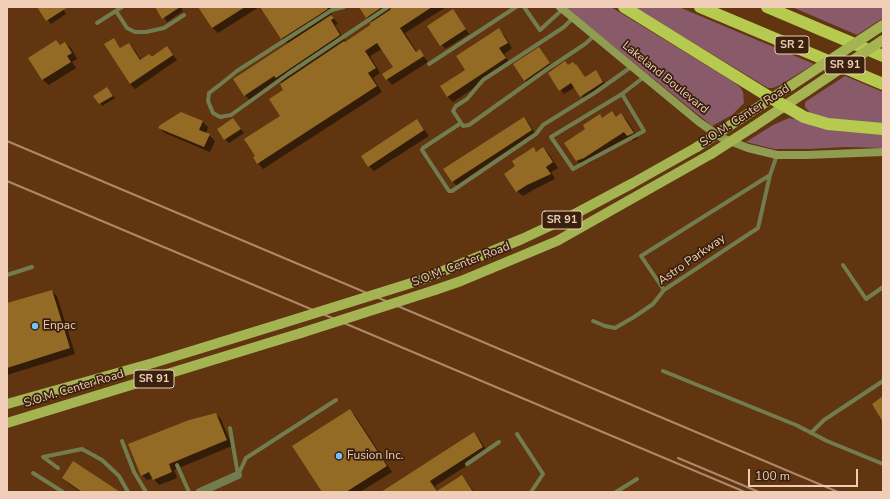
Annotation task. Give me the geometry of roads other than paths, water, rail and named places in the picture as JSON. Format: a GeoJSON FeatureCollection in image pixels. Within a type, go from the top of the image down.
{"type":"FeatureCollection","features":[{"type":"Feature","properties":{"kind":"highway"},"geometry":{"type":"LineString","coordinates":[[624,7],[804,117],[828,124],[883,129]]}},
{"type":"Feature","properties":{"kind":"highway","name":"SR 2"},"geometry":{"type":"LineString","coordinates":[[700,7],[883,84]]}},
{"type":"Feature","properties":{"kind":"highway","name":"SR 2"},"geometry":{"type":"LineString","coordinates":[[767,7],[883,56]]}},
{"type":"Feature","properties":{"kind":"main road","name":"S.O.M. Center Road"},"geometry":{"type":"LineString","coordinates":[[7,404],[153,363],[421,280],[522,239],[571,216],[697,147],[883,25]]}},
{"type":"Feature","properties":{"kind":"main road","name":"S.O.M. Center Road"},"geometry":{"type":"LineString","coordinates":[[7,423],[301,333],[435,290],[461,281],[557,241],[711,154],[883,40]]}},
{"type":"Feature","properties":{"kind":"street","name":"Lakeland Boulevard"},"geometry":{"type":"LineString","coordinates":[[561,8],[699,122],[722,138],[748,148],[777,155],[883,152]]}},
{"type":"Feature","properties":{"kind":"street"},"geometry":{"type":"LineString","coordinates":[[200,492],[238,476]]}},
{"type":"Feature","properties":{"kind":"lane"},"geometry":{"type":"LineString","coordinates":[[97,23],[122,7]]}},
{"type":"Feature","properties":{"kind":"lane"},"geometry":{"type":"LineString","coordinates":[[344,7],[332,10],[237,71],[209,93],[208,101],[213,113],[220,117],[231,115],[282,78],[388,7]]}},
{"type":"Feature","properties":{"kind":"lane"},"geometry":{"type":"LineString","coordinates":[[429,64],[516,7]]}},
{"type":"Feature","properties":{"kind":"lane"},"geometry":{"type":"LineString","coordinates":[[524,7],[540,30],[561,8]]}},
{"type":"Feature","properties":{"kind":"lane"},"geometry":{"type":"LineString","coordinates":[[116,11],[127,28],[135,32],[146,32],[164,28],[184,15]]}},
{"type":"Feature","properties":{"kind":"lane"},"geometry":{"type":"LineString","coordinates":[[573,18],[564,27],[483,80],[467,99],[454,108],[454,111],[463,126],[469,125],[585,44],[594,36]]}},
{"type":"Feature","properties":{"kind":"lane"},"geometry":{"type":"LineString","coordinates":[[461,123],[422,150],[449,191],[452,191],[536,134],[543,125],[596,92],[631,66]]}},
{"type":"Feature","properties":{"kind":"lane"},"geometry":{"type":"LineString","coordinates":[[622,94],[644,131],[573,169],[551,137],[622,94],[644,77]]}},
{"type":"Feature","properties":{"kind":"lane","name":"Astro Parkway"},"geometry":{"type":"LineString","coordinates":[[592,321],[615,328],[654,304],[664,290],[758,228],[770,175],[777,155]]}},
{"type":"Feature","properties":{"kind":"lane"},"geometry":{"type":"LineString","coordinates":[[664,290],[641,256],[770,175]]}},
{"type":"Feature","properties":{"kind":"lane"},"geometry":{"type":"LineString","coordinates":[[844,265],[866,299],[883,287]]}},
{"type":"Feature","properties":{"kind":"lane"},"geometry":{"type":"LineString","coordinates":[[7,275],[32,268]]}},
{"type":"Feature","properties":{"kind":"lane"},"geometry":{"type":"LineString","coordinates":[[663,372],[796,426],[827,441],[883,464]]}},
{"type":"Feature","properties":{"kind":"lane"},"geometry":{"type":"LineString","coordinates":[[811,433],[824,420],[883,381]]}},
{"type":"Feature","properties":{"kind":"lane"},"geometry":{"type":"LineString","coordinates":[[238,476],[246,458],[336,400]]}},
{"type":"Feature","properties":{"kind":"lane"},"geometry":{"type":"LineString","coordinates":[[230,428],[238,476]]}},
{"type":"Feature","properties":{"kind":"lane"},"geometry":{"type":"LineString","coordinates":[[517,434],[542,474],[531,492]]}},
{"type":"Feature","properties":{"kind":"lane"},"geometry":{"type":"LineString","coordinates":[[122,441],[134,472],[146,492]]}},
{"type":"Feature","properties":{"kind":"lane"},"geometry":{"type":"LineString","coordinates":[[467,464],[499,442]]}},
{"type":"Feature","properties":{"kind":"lane"},"geometry":{"type":"LineString","coordinates":[[58,468],[43,457],[82,449],[102,460],[119,476],[128,492]]}},
{"type":"Feature","properties":{"kind":"lane"},"geometry":{"type":"LineString","coordinates":[[177,465],[190,492]]}},
{"type":"Feature","properties":{"kind":"lane"},"geometry":{"type":"LineString","coordinates":[[33,473],[63,492]]}},
{"type":"Feature","properties":{"kind":"lane"},"geometry":{"type":"LineString","coordinates":[[616,492],[636,479]]}},
{"type":"Feature","properties":{"kind":"railway"},"geometry":{"type":"LineString","coordinates":[[7,141],[838,492]]}},
{"type":"Feature","properties":{"kind":"railway"},"geometry":{"type":"LineString","coordinates":[[7,181],[745,492]]}},
{"type":"Feature","properties":{"kind":"railway"},"geometry":{"type":"LineString","coordinates":[[678,458],[759,492]]}},
{"type":"Feature","properties":{"kind":"place","name":"Enpac"},"geometry":{"type":"Point","coordinates":[35,326]}},
{"type":"Feature","properties":{"kind":"place","name":"Fusion Inc."},"geometry":{"type":"Point","coordinates":[339,456]}}]}
